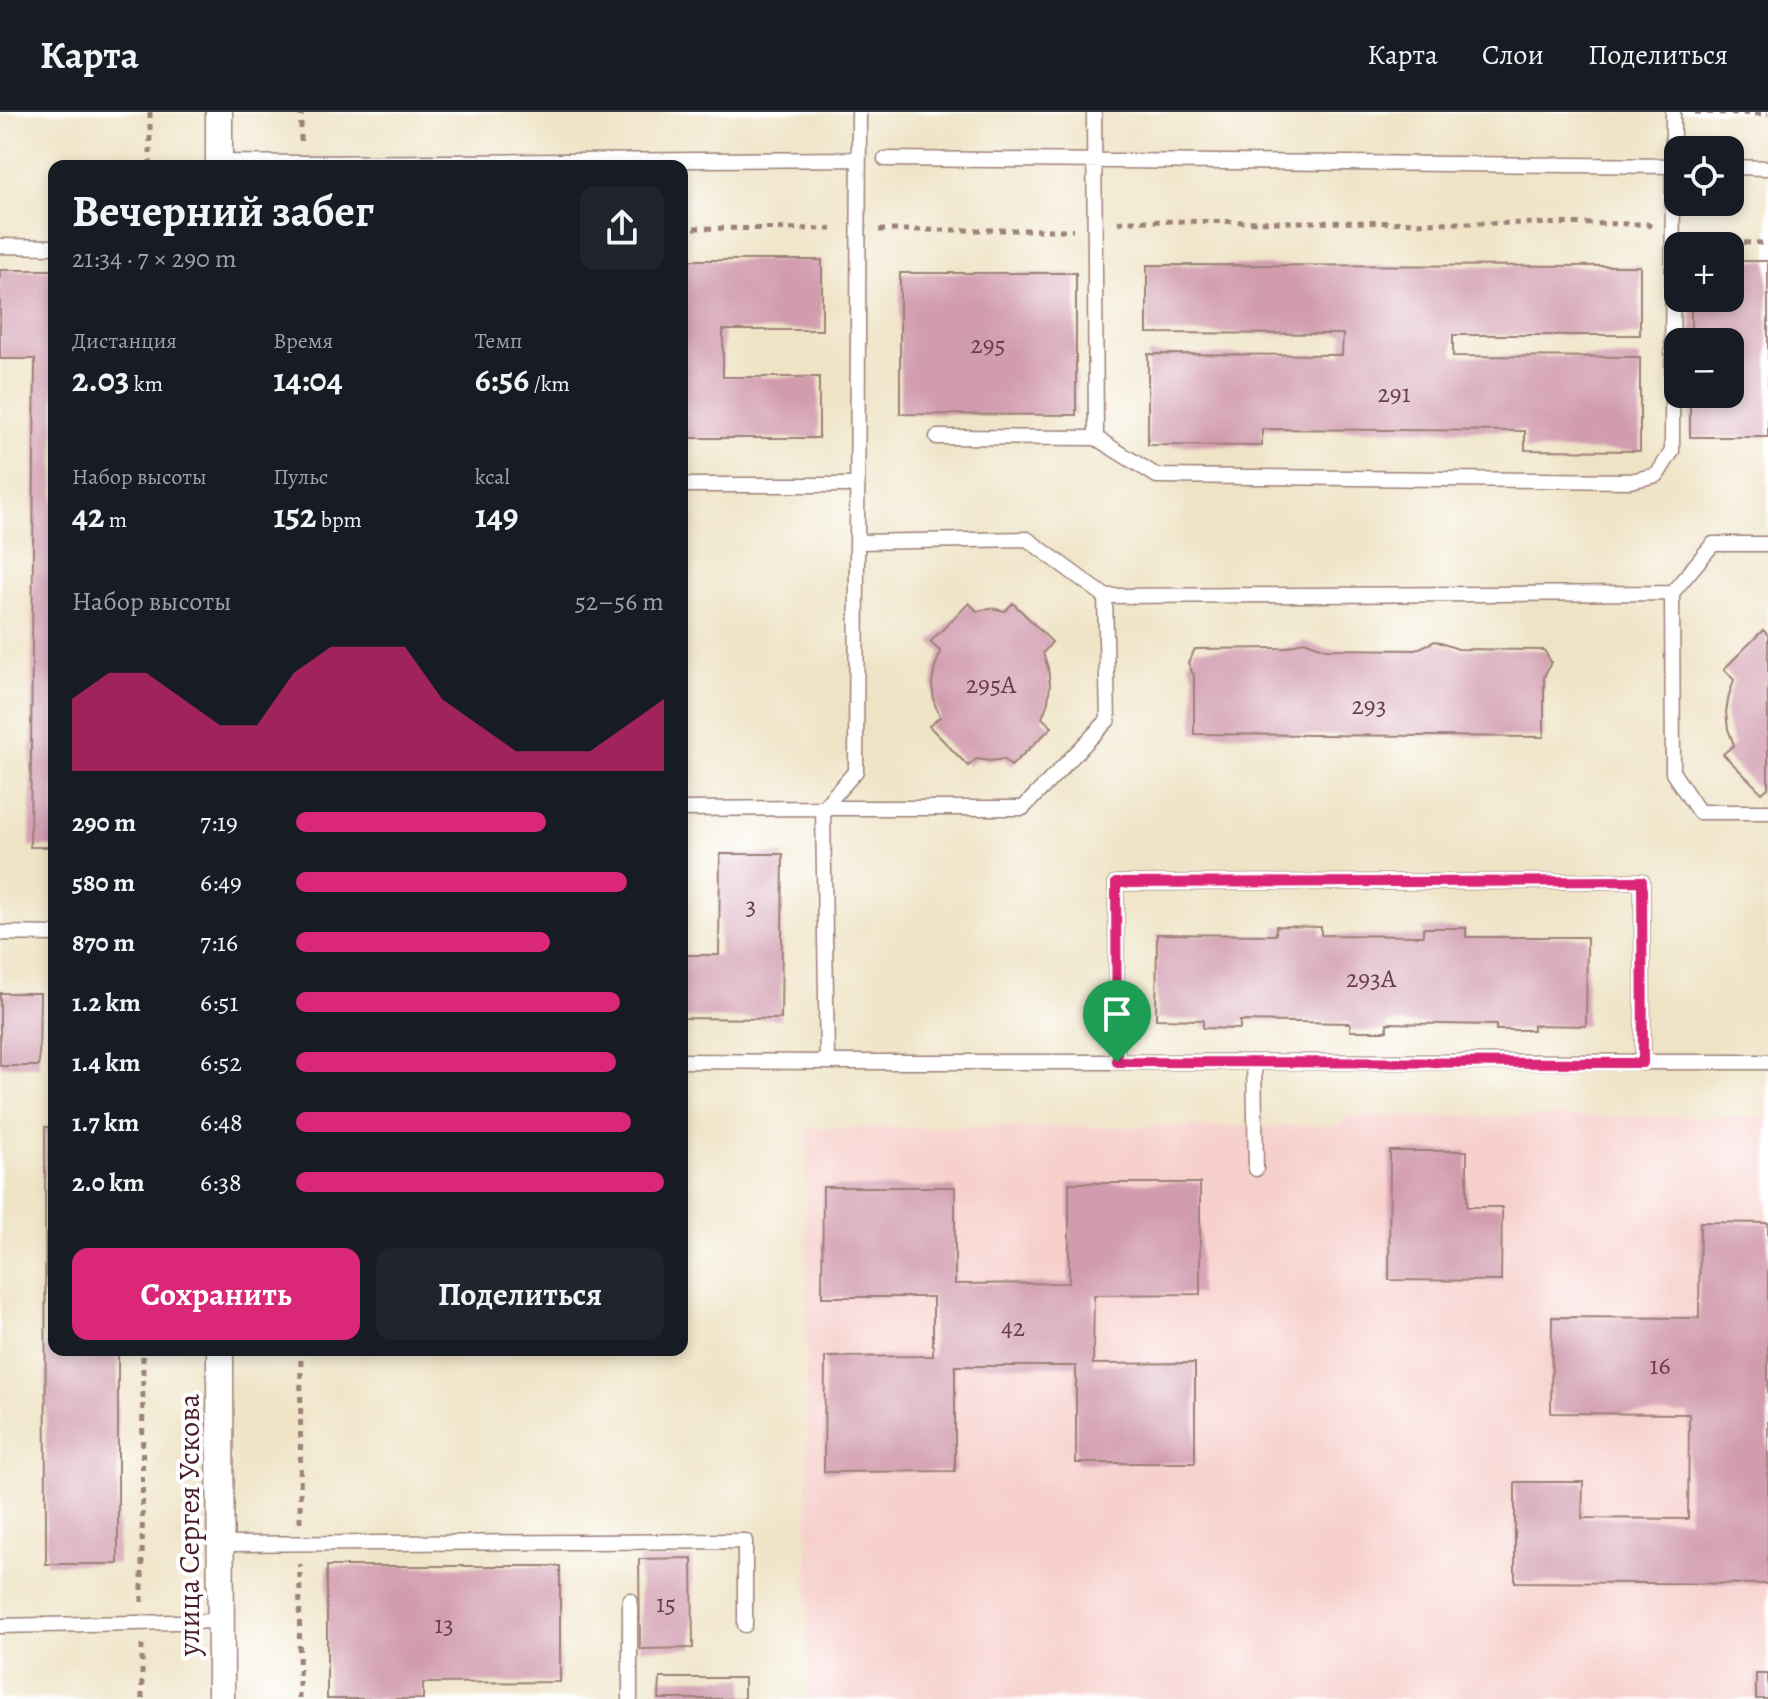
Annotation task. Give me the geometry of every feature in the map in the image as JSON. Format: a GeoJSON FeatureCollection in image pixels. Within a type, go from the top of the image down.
{"type":"FeatureCollection","features":[{"type":"Feature","properties":{"kind":"street"},"geometry":{"type":"LineString","coordinates":[[219,112],[219,160]]}},
{"type":"Feature","properties":{"kind":"street","name":"улица Сергея Ускова"},"geometry":{"type":"LineString","coordinates":[[220,1356],[221,1699]]}},
{"type":"Feature","properties":{"kind":"lane"},"geometry":{"type":"LineString","coordinates":[[827,1062],[823,808],[856,771],[859,112]]}},
{"type":"Feature","properties":{"kind":"lane"},"geometry":{"type":"LineString","coordinates":[[1094,112],[1096,438]]}},
{"type":"Feature","properties":{"kind":"lane"},"geometry":{"type":"LineString","coordinates":[[1673,112],[1674,136]]}},
{"type":"Feature","properties":{"kind":"lane"},"geometry":{"type":"LineString","coordinates":[[688,160],[859,159]]}},
{"type":"Feature","properties":{"kind":"lane"},"geometry":{"type":"LineString","coordinates":[[885,159],[1664,166]]}},
{"type":"Feature","properties":{"kind":"lane"},"geometry":{"type":"LineString","coordinates":[[1744,167],[1768,168]]}},
{"type":"Feature","properties":{"kind":"lane"},"geometry":{"type":"LineString","coordinates":[[0,246],[48,247]]}},
{"type":"Feature","properties":{"kind":"lane"},"geometry":{"type":"LineString","coordinates":[[937,437],[1096,438],[1157,476],[1630,481],[1657,475],[1672,451],[1672,312]]}},
{"type":"Feature","properties":{"kind":"lane"},"geometry":{"type":"LineString","coordinates":[[688,485],[857,485]]}},
{"type":"Feature","properties":{"kind":"lane"},"geometry":{"type":"LineString","coordinates":[[858,542],[1027,539],[1105,596],[1672,593]]}},
{"type":"Feature","properties":{"kind":"lane"},"geometry":{"type":"LineString","coordinates":[[1768,544],[1713,544],[1672,593],[1673,773],[1699,812],[1768,812]]}},
{"type":"Feature","properties":{"kind":"lane"},"geometry":{"type":"LineString","coordinates":[[688,809],[1023,808],[1108,720],[1105,596]]}},
{"type":"Feature","properties":{"kind":"lane"},"geometry":{"type":"LineString","coordinates":[[1117,1062],[1116,883],[1642,881],[1643,1063]]}},
{"type":"Feature","properties":{"kind":"lane"},"geometry":{"type":"LineString","coordinates":[[0,933],[48,934]]}},
{"type":"Feature","properties":{"kind":"lane"},"geometry":{"type":"LineString","coordinates":[[688,1061],[1768,1062]]}},
{"type":"Feature","properties":{"kind":"lane"},"geometry":{"type":"LineString","coordinates":[[1254,1062],[1256,1169]]}},
{"type":"Feature","properties":{"kind":"lane"},"geometry":{"type":"LineString","coordinates":[[221,1544],[745,1541],[745,1625]]}},
{"type":"Feature","properties":{"kind":"lane"},"geometry":{"type":"LineString","coordinates":[[630,1600],[630,1699]]}},
{"type":"Feature","properties":{"kind":"lane"},"geometry":{"type":"LineString","coordinates":[[0,1626],[221,1621]]}},
{"type":"Feature","properties":{"kind":"path"},"geometry":{"type":"LineString","coordinates":[[150,112],[150,160]]}},
{"type":"Feature","properties":{"kind":"path"},"geometry":{"type":"LineString","coordinates":[[1673,112],[1768,114]]}},
{"type":"Feature","properties":{"kind":"path"},"geometry":{"type":"LineString","coordinates":[[688,228],[1094,230],[1125,221],[1647,224],[1664,236]]}},
{"type":"Feature","properties":{"kind":"path"},"geometry":{"type":"LineString","coordinates":[[1744,243],[1768,243]]}},
{"type":"Feature","properties":{"kind":"path"},"geometry":{"type":"LineString","coordinates":[[142,1699],[143,1356]]}},
{"type":"Feature","properties":{"kind":"path"},"geometry":{"type":"LineString","coordinates":[[299,1699],[301,1356]]}},
{"type":"Feature","properties":{"kind":"shaded area"},"geometry":{"type":"Polygon","coordinates":[[[1348,1116],[1768,1117],[1768,1699],[808,1699],[806,1128],[1340,1126],[1348,1116]]]}},
{"type":"Feature","properties":{"kind":"building"},"geometry":{"type":"Polygon","coordinates":[[[688,260],[822,260],[822,330],[723,330],[723,377],[819,377],[819,438],[688,438],[688,260]]]}},
{"type":"Feature","properties":{"kind":"building"},"geometry":{"type":"Polygon","coordinates":[[[1744,261],[1768,261],[1768,437],[1690,437],[1690,408],[1744,408],[1744,328],[1691,328],[1691,312],[1744,312],[1744,261]]]}},
{"type":"Feature","properties":{"kind":"building"},"geometry":{"type":"Polygon","coordinates":[[[1147,265],[1640,266],[1640,335],[1453,335],[1453,356],[1640,357],[1640,451],[1525,450],[1525,431],[1262,429],[1262,446],[1148,445],[1148,354],[1342,355],[1343,334],[1147,333],[1147,265]]]}},
{"type":"Feature","properties":{"kind":"building"},"geometry":{"type":"Polygon","coordinates":[[[0,270],[48,270],[48,847],[30,847],[35,359],[0,359],[0,270]]]}},
{"type":"Feature","properties":{"kind":"building"},"geometry":{"type":"Polygon","coordinates":[[[900,273],[1076,273],[1076,415],[900,414],[900,273]]]}},
{"type":"Feature","properties":{"kind":"building"},"geometry":{"type":"Polygon","coordinates":[[[969,603],[977,611],[991,608],[1005,611],[1013,603],[1052,642],[1043,653],[1050,685],[1042,718],[1052,727],[1011,766],[1004,759],[976,759],[968,766],[929,726],[940,717],[932,684],[941,652],[930,642],[969,603]]]}},
{"type":"Feature","properties":{"kind":"building"},"geometry":{"type":"Polygon","coordinates":[[[1763,630],[1768,635],[1768,788],[1762,793],[1723,754],[1734,745],[1726,712],[1734,680],[1724,669],[1763,630]]]}},
{"type":"Feature","properties":{"kind":"building"},"geometry":{"type":"Polygon","coordinates":[[[1304,641],[1326,649],[1415,650],[1435,641],[1458,649],[1544,650],[1551,662],[1544,677],[1544,737],[1194,734],[1194,676],[1188,663],[1195,649],[1285,648],[1304,641]]]}},
{"type":"Feature","properties":{"kind":"building"},"geometry":{"type":"Polygon","coordinates":[[[720,854],[783,854],[781,1019],[688,1018],[688,955],[719,955],[720,854]]]}},
{"type":"Feature","properties":{"kind":"building"},"geometry":{"type":"Polygon","coordinates":[[[1276,926],[1321,927],[1321,935],[1423,936],[1423,928],[1466,928],[1466,937],[1587,937],[1586,1026],[1533,1025],[1533,1030],[1496,1030],[1496,1025],[1387,1023],[1387,1031],[1350,1031],[1350,1023],[1240,1021],[1240,1029],[1203,1028],[1203,1020],[1156,1019],[1157,934],[1276,935],[1276,926]]]}},
{"type":"Feature","properties":{"kind":"building"},"geometry":{"type":"Polygon","coordinates":[[[0,993],[40,993],[39,1066],[0,1066],[0,993]]]}},
{"type":"Feature","properties":{"kind":"building"},"geometry":{"type":"Polygon","coordinates":[[[45,1127],[48,1127],[48,1356],[118,1356],[118,1564],[46,1564],[45,1127]]]}},
{"type":"Feature","properties":{"kind":"building"},"geometry":{"type":"Polygon","coordinates":[[[1390,1151],[1467,1151],[1467,1207],[1502,1207],[1501,1281],[1389,1280],[1390,1151]]]}},
{"type":"Feature","properties":{"kind":"building"},"geometry":{"type":"Polygon","coordinates":[[[1069,1183],[1200,1183],[1200,1294],[1094,1295],[1093,1364],[1195,1363],[1195,1463],[1076,1463],[1076,1366],[955,1366],[955,1471],[824,1472],[825,1357],[933,1356],[933,1297],[822,1297],[823,1187],[955,1187],[955,1284],[1069,1283],[1069,1183]]]}},
{"type":"Feature","properties":{"kind":"building"},"geometry":{"type":"Polygon","coordinates":[[[1700,1222],[1768,1223],[1768,1584],[1515,1582],[1515,1482],[1583,1482],[1582,1518],[1688,1519],[1689,1414],[1551,1413],[1552,1317],[1699,1318],[1700,1222]]]}},
{"type":"Feature","properties":{"kind":"building"},"geometry":{"type":"Polygon","coordinates":[[[692,1558],[693,1648],[640,1649],[639,1559],[692,1558]]]}},
{"type":"Feature","properties":{"kind":"building"},"geometry":{"type":"Polygon","coordinates":[[[327,1566],[560,1566],[560,1682],[423,1683],[423,1699],[327,1699],[327,1566]]]}},
{"type":"Feature","properties":{"kind":"building"},"geometry":{"type":"Polygon","coordinates":[[[1756,1674],[1768,1674],[1768,1699],[1756,1699],[1756,1674]]]}},
{"type":"Feature","properties":{"kind":"building"},"geometry":{"type":"Polygon","coordinates":[[[660,1678],[744,1678],[744,1699],[659,1699],[660,1678]]]}},
{"type":"Feature","properties":{"kind":"route"},"geometry":{"type":"LineString","coordinates":[[1642,881],[1643,1063],[1117,1062],[1116,883],[1642,881]]}}]}
